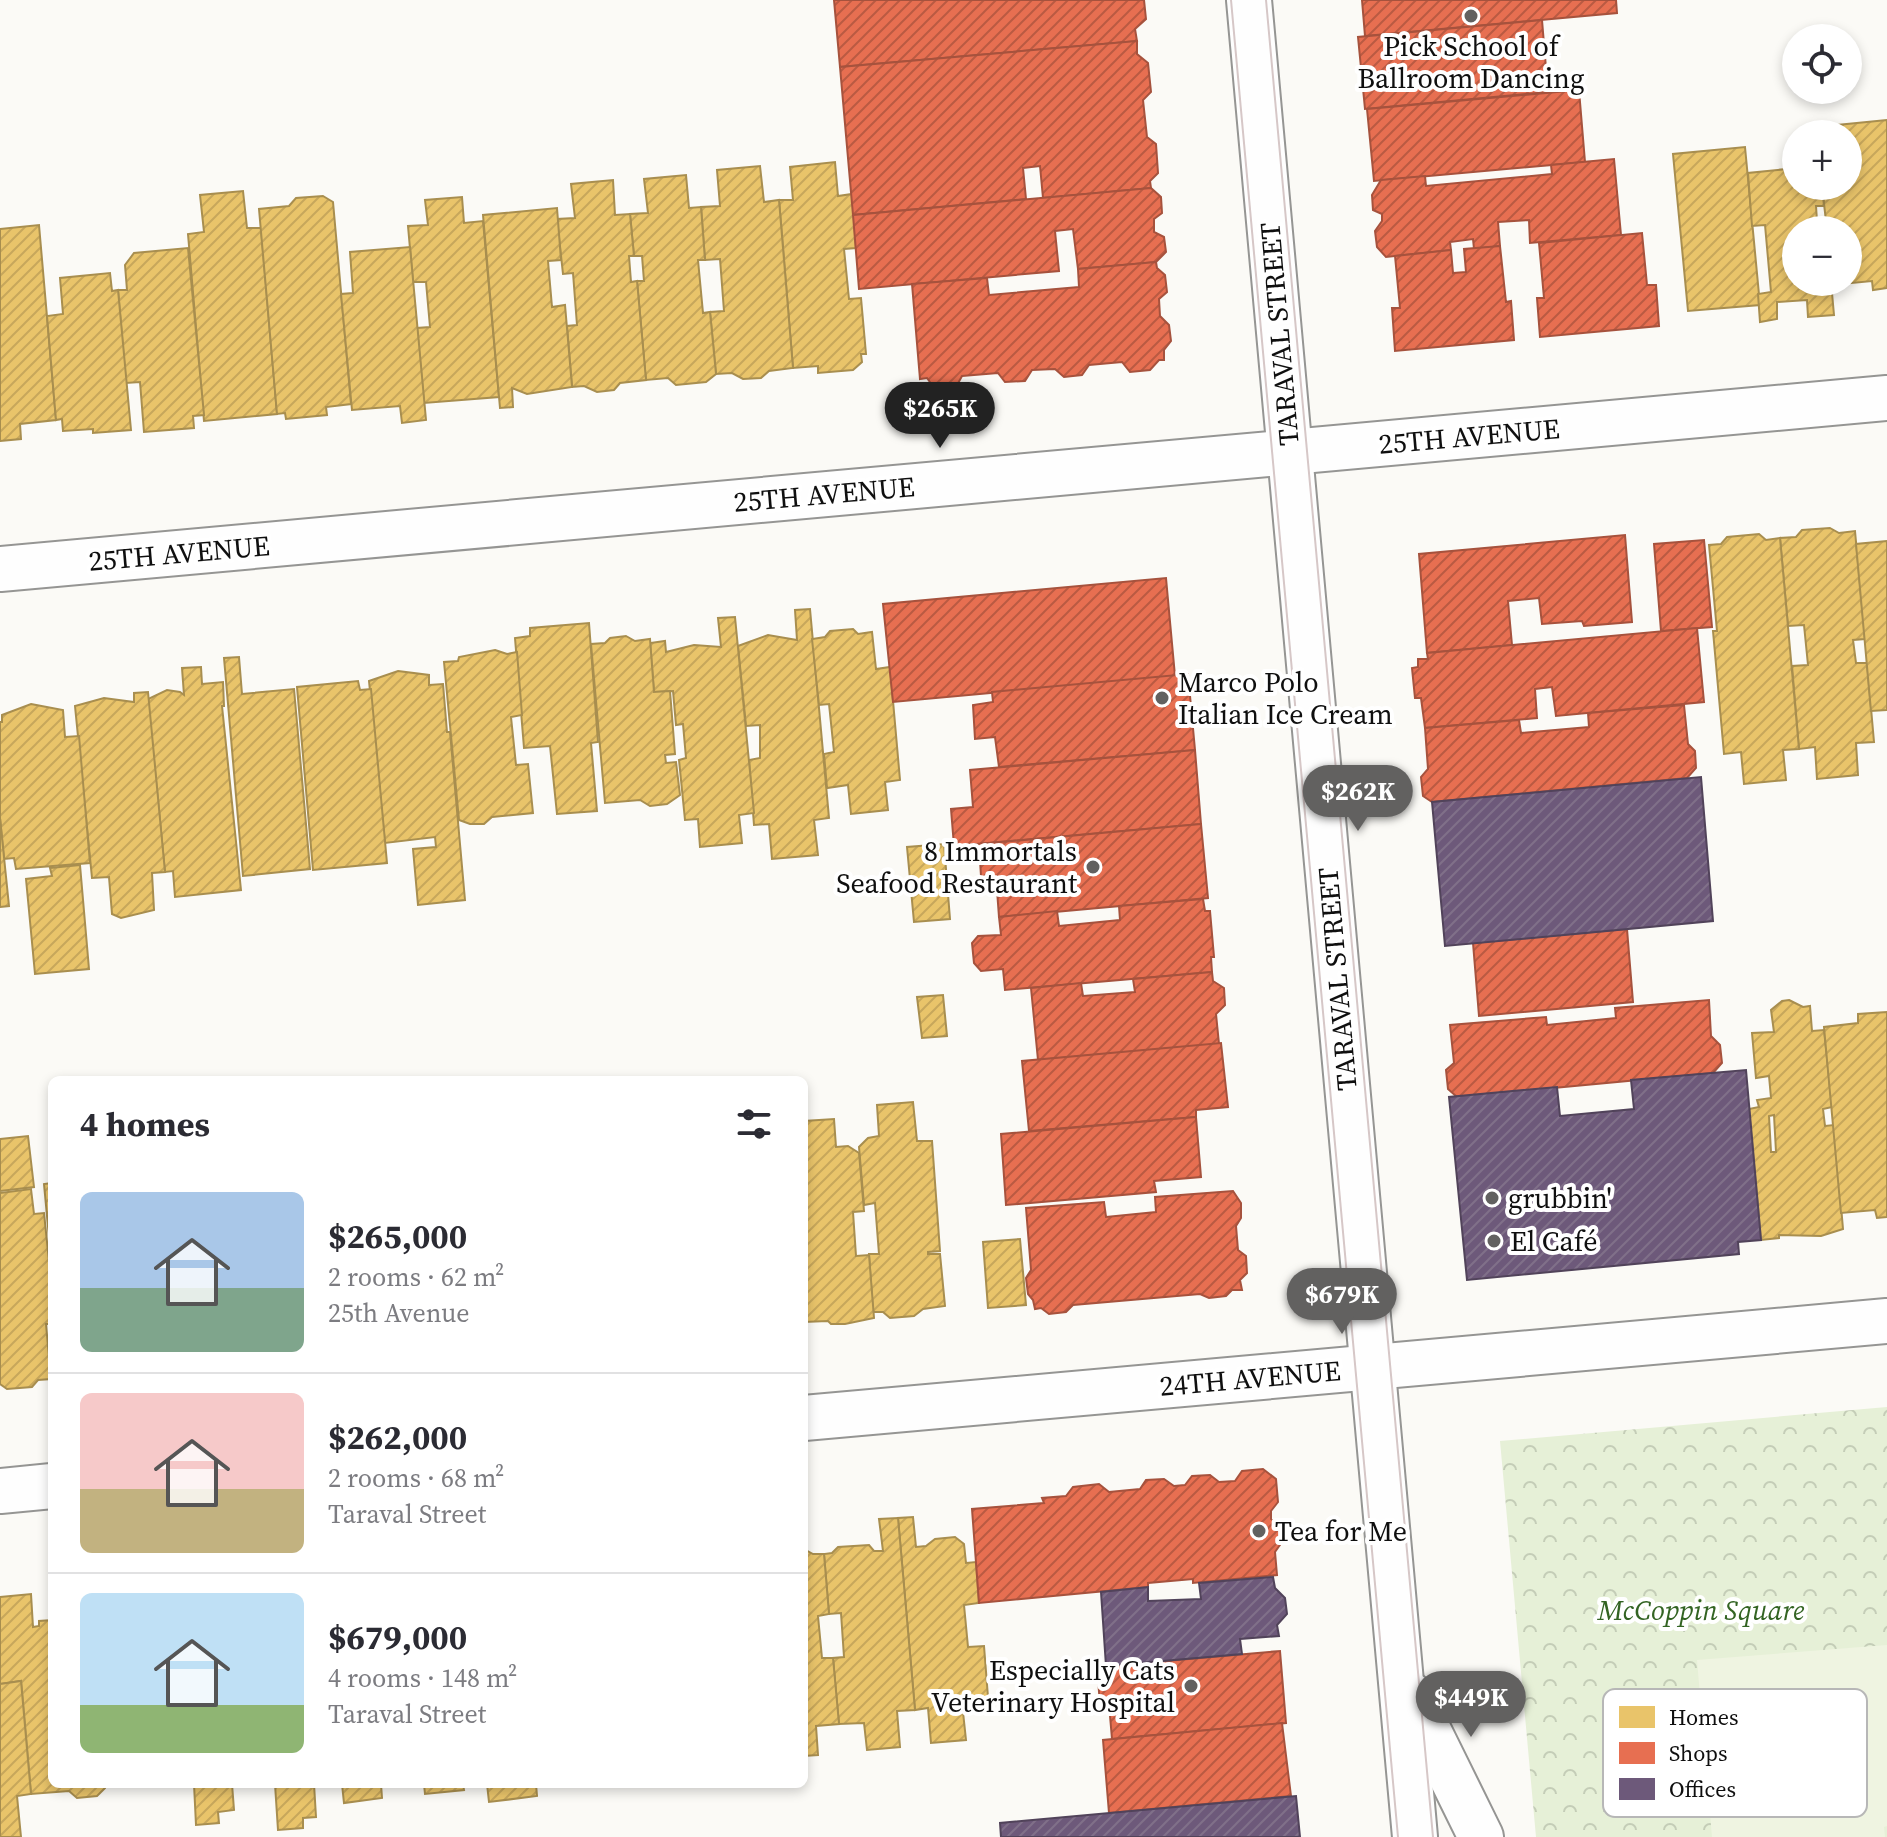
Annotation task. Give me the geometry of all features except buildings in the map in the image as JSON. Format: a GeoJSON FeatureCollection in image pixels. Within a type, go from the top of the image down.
{"type":"FeatureCollection","features":[{"type":"Feature","properties":{"kind":"street","name":"TARAVAL STREET"},"geometry":{"type":"LineString","coordinates":[[1249,0],[1415,1837]]}},
{"type":"Feature","properties":{"kind":"street","name":"25TH AVENUE"},"geometry":{"type":"LineString","coordinates":[[0,569],[1887,398]]}},
{"type":"Feature","properties":{"kind":"street","name":"24TH AVENUE"},"geometry":{"type":"LineString","coordinates":[[808,1418],[1887,1321]]}},
{"type":"Feature","properties":{"kind":"street"},"geometry":{"type":"LineString","coordinates":[[0,1491],[48,1486]]}},
{"type":"Feature","properties":{"kind":"street","name":"TARAVAL STREET"},"geometry":{"type":"LineString","coordinates":[[1399,1671],[1481,1837]]}},
{"type":"Feature","properties":{"kind":"green space","name":"McCoppin Square"},"geometry":{"type":"Polygon","coordinates":[[[1887,1407],[1887,1837],[1536,1837],[1500,1441],[1887,1407]]]}},
{"type":"Feature","properties":{"kind":"green space"},"geometry":{"type":"Polygon","coordinates":[[[1887,1645],[1885,1837],[1712,1837],[1710,1817],[1867,1817],[1867,1689],[1699,1689],[1697,1660],[1887,1645]]]}},
{"type":"Feature","properties":{"kind":"tram line"},"geometry":{"type":"LineString","coordinates":[[1231,0],[1398,1837]]}},
{"type":"Feature","properties":{"kind":"tram line"},"geometry":{"type":"LineString","coordinates":[[1266,0],[1433,1837]]}},
{"type":"Feature","properties":{"kind":"place","name":"Pick School of Ballroom Dancing"},"geometry":{"type":"Point","coordinates":[1471,16]}},
{"type":"Feature","properties":{"kind":"place","name":"Marco Polo Italian Ice Cream"},"geometry":{"type":"Point","coordinates":[1162,698]}},
{"type":"Feature","properties":{"kind":"place","name":"8 Immortals Seafood Restaurant"},"geometry":{"type":"Point","coordinates":[1093,867]}},
{"type":"Feature","properties":{"kind":"place","name":"grubbin'"},"geometry":{"type":"Point","coordinates":[1492,1198]}},
{"type":"Feature","properties":{"kind":"place","name":"El Café"},"geometry":{"type":"Point","coordinates":[1494,1241]}},
{"type":"Feature","properties":{"kind":"place","name":"Tea for Me"},"geometry":{"type":"Point","coordinates":[1259,1531]}},
{"type":"Feature","properties":{"kind":"place","name":"Especially Cats Veterinary Hospital"},"geometry":{"type":"Point","coordinates":[1191,1686]}}]}
